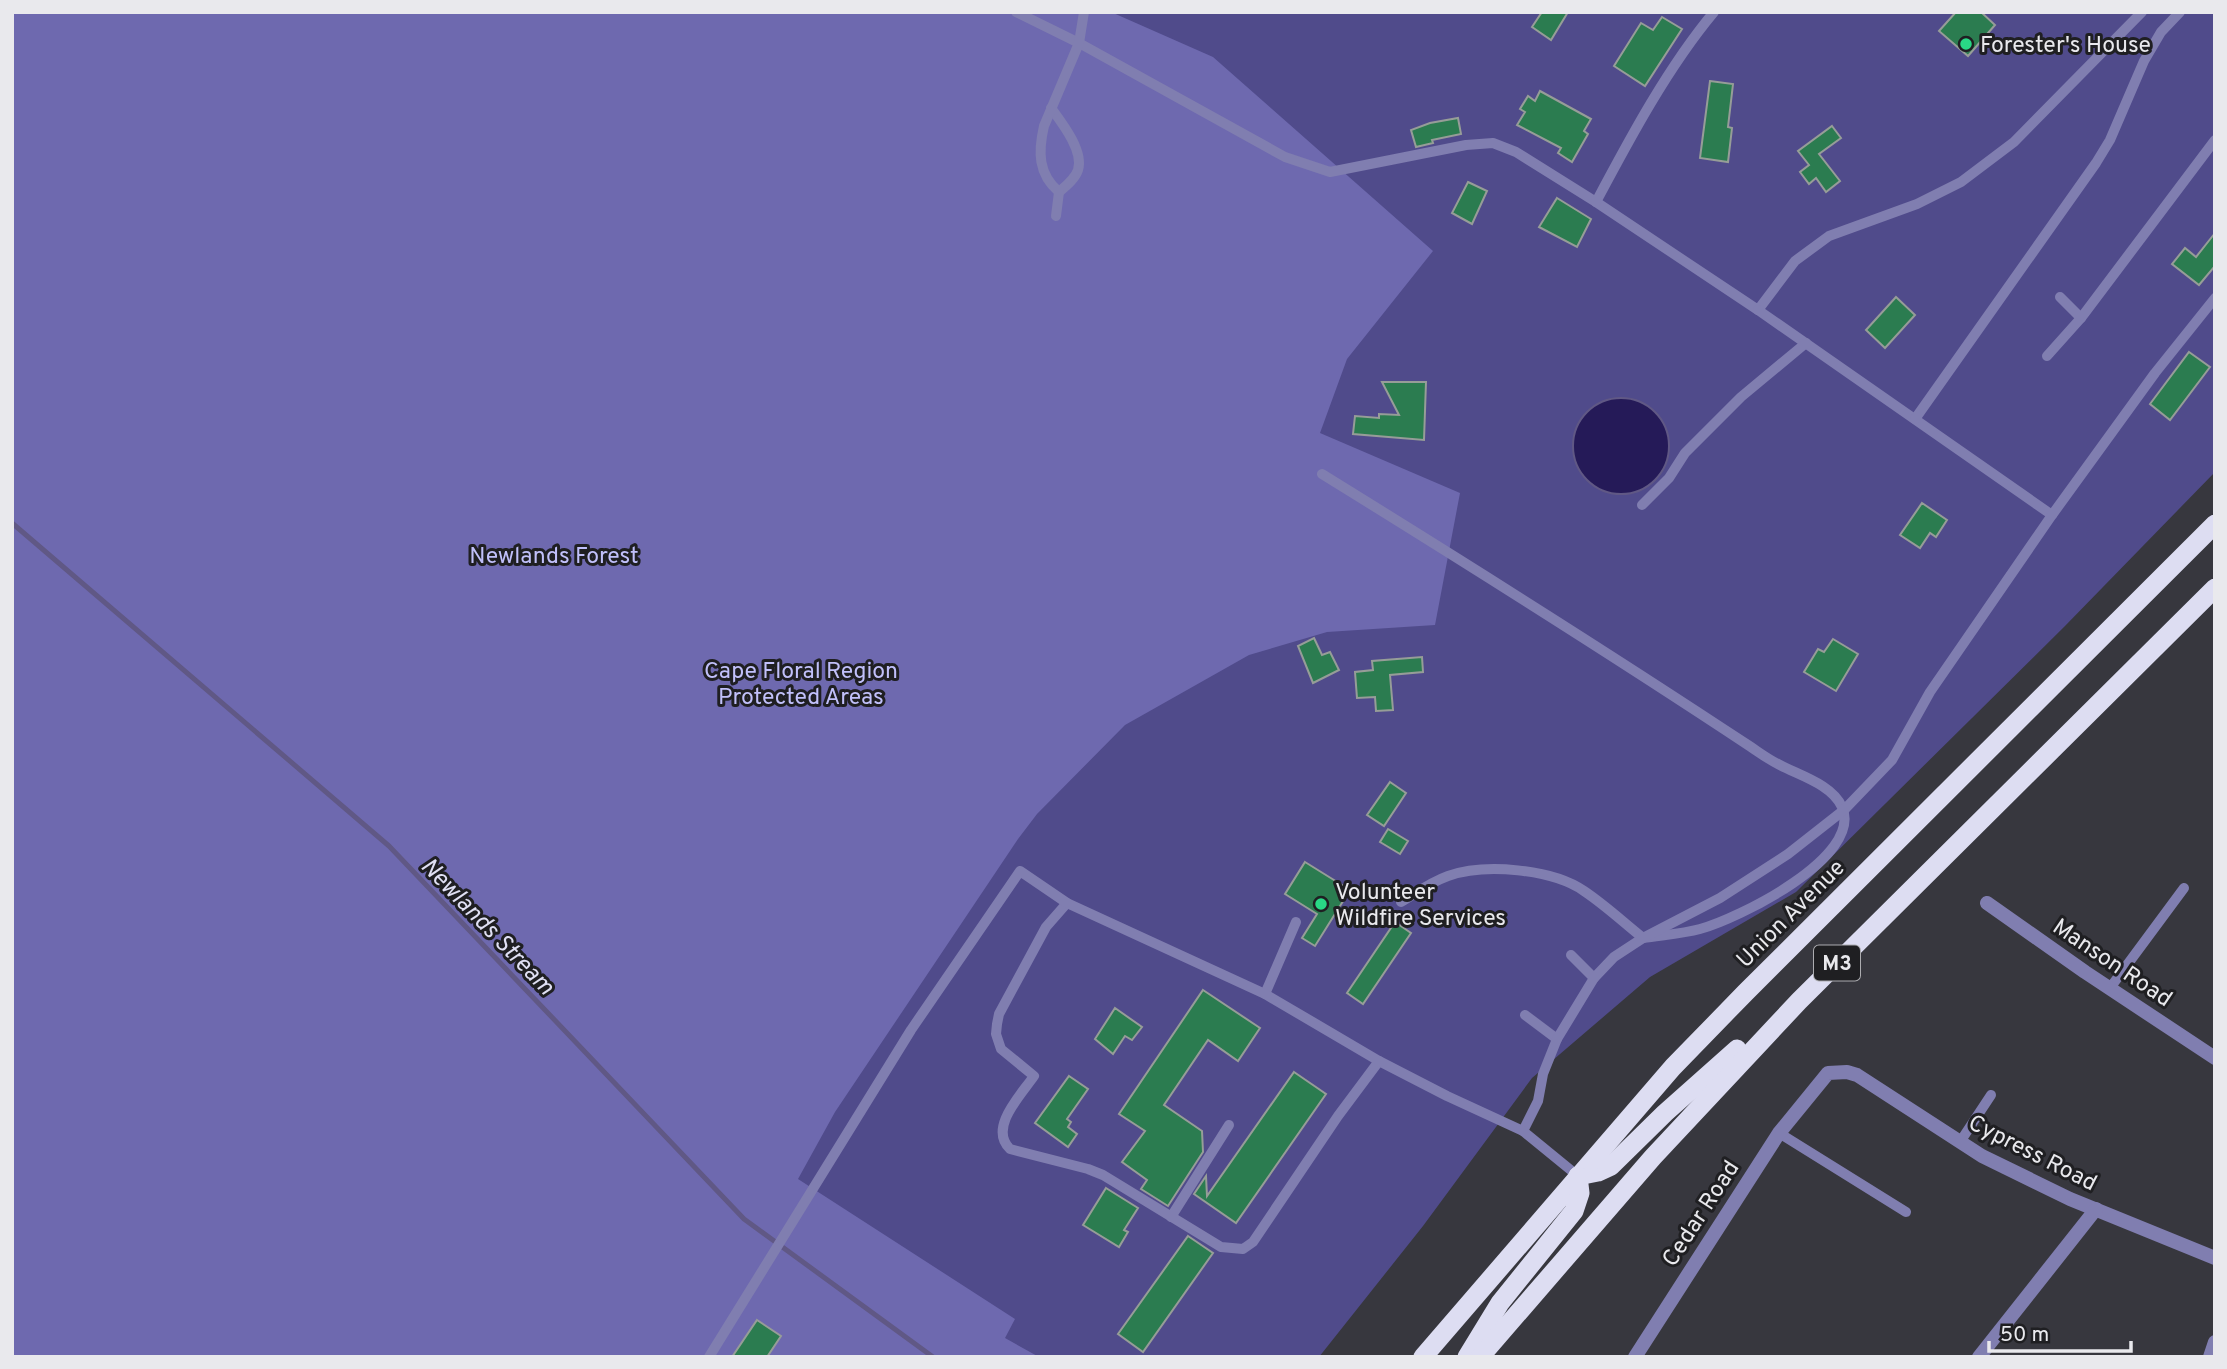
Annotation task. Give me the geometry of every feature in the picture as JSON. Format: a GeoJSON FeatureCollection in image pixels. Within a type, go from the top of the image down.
{"type":"FeatureCollection","features":[{"type":"Feature","properties":{"kind":"highway","name":"Union Avenue"},"geometry":{"type":"LineString","coordinates":[[1423,1357],[1673,1067],[2215,524]]}},
{"type":"Feature","properties":{"kind":"highway","name":"M3"},"geometry":{"type":"LineString","coordinates":[[1480,1357],[1653,1157],[1799,1001],[2215,588]]}},
{"type":"Feature","properties":{"kind":"highway"},"geometry":{"type":"LineString","coordinates":[[1467,1357],[1500,1303],[1574,1211],[1580,1193],[1578,1176],[1590,1175],[1611,1166],[1665,1113],[1755,1033],[1799,1001]]}},
{"type":"Feature","properties":{"kind":"street","name":"Manson Road"},"geometry":{"type":"LineString","coordinates":[[1987,903],[2215,1058]]}},
{"type":"Feature","properties":{"kind":"street","name":"Cypress Road"},"geometry":{"type":"LineString","coordinates":[[1807,1097],[1828,1073],[1847,1072],[1868,1082],[1982,1156],[2040,1185],[2215,1258]]}},
{"type":"Feature","properties":{"kind":"street","name":"Cedar Road"},"geometry":{"type":"LineString","coordinates":[[1639,1355],[1779,1133],[1807,1097]]}},
{"type":"Feature","properties":{"kind":"street"},"geometry":{"type":"LineString","coordinates":[[1979,1357],[2096,1209]]}},
{"type":"Feature","properties":{"kind":"street"},"geometry":{"type":"LineString","coordinates":[[2210,1357],[2215,1342]]}},
{"type":"Feature","properties":{"kind":"lane"},"geometry":{"type":"LineString","coordinates":[[1016,12],[1079,43],[1285,157],[1330,172],[1466,145],[1493,143],[1516,152],[1758,310],[2052,515]]}},
{"type":"Feature","properties":{"kind":"lane"},"geometry":{"type":"LineString","coordinates":[[1059,192],[1049,183],[1043,172],[1040,155],[1044,126],[1079,43],[1084,12]]}},
{"type":"Feature","properties":{"kind":"lane"},"geometry":{"type":"LineString","coordinates":[[1596,202],[1621,154],[1675,67],[1714,12]]}},
{"type":"Feature","properties":{"kind":"lane"},"geometry":{"type":"LineString","coordinates":[[1758,310],[1795,261],[1829,236],[1917,204],[1961,182],[2014,142],[2142,12]]}},
{"type":"Feature","properties":{"kind":"lane"},"geometry":{"type":"LineString","coordinates":[[1915,419],[2096,163],[2110,140],[2144,61],[2161,32],[2180,12]]}},
{"type":"Feature","properties":{"kind":"lane"},"geometry":{"type":"LineString","coordinates":[[1051,108],[1061,121],[1079,157],[1079,169],[1074,178],[1059,192],[1056,216]]}},
{"type":"Feature","properties":{"kind":"lane"},"geometry":{"type":"LineString","coordinates":[[2047,356],[2081,318],[2215,140]]}},
{"type":"Feature","properties":{"kind":"lane"},"geometry":{"type":"LineString","coordinates":[[2060,297],[2081,318]]}},
{"type":"Feature","properties":{"kind":"lane"},"geometry":{"type":"LineString","coordinates":[[1522,1130],[1538,1101],[1543,1074],[1557,1039],[1594,978],[1614,957],[1643,938],[1763,872],[1844,810],[1892,760],[1930,692],[2052,515],[2155,373],[2215,298]]}},
{"type":"Feature","properties":{"kind":"lane"},"geometry":{"type":"LineString","coordinates":[[1642,505],[1669,478],[1685,453],[1741,397],[1806,344]]}},
{"type":"Feature","properties":{"kind":"lane"},"geometry":{"type":"LineString","coordinates":[[1322,474],[1578,633],[1774,762],[1827,789],[1844,810],[1842,834],[1829,854],[1791,886],[1748,911],[1701,929],[1643,938],[1583,890],[1566,881],[1517,871],[1466,872],[1448,876],[1401,902]]}},
{"type":"Feature","properties":{"kind":"lane"},"geometry":{"type":"LineString","coordinates":[[709,1357],[911,1030],[1020,870],[1067,903],[1265,994],[1379,1061],[1522,1130],[1578,1176]]}},
{"type":"Feature","properties":{"kind":"lane"},"geometry":{"type":"LineString","coordinates":[[2110,988],[2184,888]]}},
{"type":"Feature","properties":{"kind":"lane"},"geometry":{"type":"LineString","coordinates":[[1067,903],[1046,927],[999,1014],[996,1034],[1001,1049],[1034,1076],[1003,1126],[1004,1143],[1010,1149],[1103,1175],[1221,1247],[1243,1250],[1253,1242],[1338,1116],[1379,1061]]}},
{"type":"Feature","properties":{"kind":"lane"},"geometry":{"type":"LineString","coordinates":[[1265,994],[1296,922]]}},
{"type":"Feature","properties":{"kind":"lane"},"geometry":{"type":"LineString","coordinates":[[1571,955],[1594,978]]}},
{"type":"Feature","properties":{"kind":"lane"},"geometry":{"type":"LineString","coordinates":[[1525,1015],[1557,1039]]}},
{"type":"Feature","properties":{"kind":"lane"},"geometry":{"type":"LineString","coordinates":[[1960,1142],[1991,1095]]}},
{"type":"Feature","properties":{"kind":"lane"},"geometry":{"type":"LineString","coordinates":[[1171,1217],[1229,1125]]}},
{"type":"Feature","properties":{"kind":"lane"},"geometry":{"type":"LineString","coordinates":[[1779,1133],[1906,1212]]}},
{"type":"Feature","properties":{"kind":"green space","name":"Newlands Forest"},"geometry":{"type":"Polygon","coordinates":[[[12,12],[2215,12],[2215,472],[2065,626],[1796,892],[1650,977],[1532,1078],[1423,1226],[1319,1357],[12,1357],[12,12]]]}},
{"type":"Feature","properties":{"kind":"green space","name":"Newlands Forest"},"geometry":{"type":"Polygon","coordinates":[[[12,12],[1111,12],[1213,57],[1433,251],[1347,359],[1320,433],[1460,493],[1435,625],[1327,632],[1249,655],[1125,725],[1037,814],[1018,839],[835,1112],[798,1179],[1015,1319],[1005,1338],[1039,1357],[12,1357],[12,12]]]}},
{"type":"Feature","properties":{"kind":"shaded area"},"geometry":{"type":"Polygon","coordinates":[[[1621,398],[1639,402],[1655,412],[1665,428],[1669,446],[1665,464],[1655,480],[1639,490],[1621,494],[1603,490],[1587,480],[1577,464],[1573,446],[1577,428],[1587,412],[1603,402],[1621,398]]]}},
{"type":"Feature","properties":{"kind":"building"},"geometry":{"type":"Polygon","coordinates":[[[1542,12],[1568,12],[1551,40],[1532,27],[1542,12]]]}},
{"type":"Feature","properties":{"kind":"building","name":"Forester's House"},"geometry":{"type":"Polygon","coordinates":[[[1956,12],[1981,12],[1995,25],[1968,56],[1939,31],[1956,12]]]}},
{"type":"Feature","properties":{"kind":"building"},"geometry":{"type":"Polygon","coordinates":[[[1662,17],[1682,29],[1645,86],[1614,66],[1641,23],[1653,30],[1662,17]]]}},
{"type":"Feature","properties":{"kind":"building"},"geometry":{"type":"Polygon","coordinates":[[[1710,81],[1733,84],[1728,127],[1732,128],[1728,162],[1700,158],[1710,81]]]}},
{"type":"Feature","properties":{"kind":"building"},"geometry":{"type":"Polygon","coordinates":[[[1540,91],[1591,119],[1584,131],[1588,134],[1572,162],[1558,153],[1561,148],[1517,125],[1525,112],[1520,109],[1528,96],[1535,101],[1540,91]]]}},
{"type":"Feature","properties":{"kind":"building"},"geometry":{"type":"Polygon","coordinates":[[[1458,118],[1461,134],[1432,140],[1433,143],[1416,147],[1411,130],[1458,118]]]}},
{"type":"Feature","properties":{"kind":"building"},"geometry":{"type":"Polygon","coordinates":[[[1832,126],[1841,138],[1819,154],[1840,181],[1826,192],[1816,178],[1809,184],[1800,172],[1809,165],[1798,151],[1832,126]]]}},
{"type":"Feature","properties":{"kind":"building"},"geometry":{"type":"Polygon","coordinates":[[[1468,182],[1487,191],[1472,224],[1452,213],[1468,182]]]}},
{"type":"Feature","properties":{"kind":"building"},"geometry":{"type":"Polygon","coordinates":[[[1557,198],[1591,219],[1577,247],[1539,227],[1557,198]]]}},
{"type":"Feature","properties":{"kind":"building"},"geometry":{"type":"Polygon","coordinates":[[[2215,233],[2215,266],[2199,285],[2172,264],[2185,248],[2196,257],[2215,233]]]}},
{"type":"Feature","properties":{"kind":"building"},"geometry":{"type":"Polygon","coordinates":[[[1896,297],[1915,315],[1885,348],[1866,330],[1896,297]]]}},
{"type":"Feature","properties":{"kind":"building"},"geometry":{"type":"Polygon","coordinates":[[[2189,352],[2210,367],[2170,420],[2150,404],[2189,352]]]}},
{"type":"Feature","properties":{"kind":"building"},"geometry":{"type":"Polygon","coordinates":[[[1382,382],[1426,382],[1424,440],[1353,434],[1355,416],[1379,418],[1379,414],[1399,415],[1382,382]]]}},
{"type":"Feature","properties":{"kind":"building"},"geometry":{"type":"Polygon","coordinates":[[[1922,503],[1947,520],[1936,537],[1930,533],[1920,548],[1900,535],[1922,503]]]}},
{"type":"Feature","properties":{"kind":"building"},"geometry":{"type":"Polygon","coordinates":[[[1314,638],[1322,655],[1330,652],[1339,670],[1313,683],[1298,646],[1314,638]]]}},
{"type":"Feature","properties":{"kind":"building"},"geometry":{"type":"Polygon","coordinates":[[[1833,639],[1858,654],[1836,691],[1804,672],[1818,649],[1824,652],[1833,639]]]}},
{"type":"Feature","properties":{"kind":"building"},"geometry":{"type":"Polygon","coordinates":[[[1422,657],[1423,672],[1390,675],[1393,710],[1376,711],[1375,697],[1357,698],[1355,672],[1373,670],[1372,661],[1422,657]]]}},
{"type":"Feature","properties":{"kind":"building"},"geometry":{"type":"Polygon","coordinates":[[[1390,782],[1406,793],[1384,826],[1367,815],[1390,782]]]}},
{"type":"Feature","properties":{"kind":"building"},"geometry":{"type":"Polygon","coordinates":[[[1388,829],[1408,841],[1400,854],[1380,842],[1388,829]]]}},
{"type":"Feature","properties":{"kind":"building","name":"Volunteer Wildfire Services"},"geometry":{"type":"Polygon","coordinates":[[[1305,862],[1350,890],[1315,946],[1302,938],[1317,914],[1285,894],[1305,862]]]}},
{"type":"Feature","properties":{"kind":"building"},"geometry":{"type":"Polygon","coordinates":[[[1395,922],[1411,933],[1363,1004],[1347,993],[1395,922]]]}},
{"type":"Feature","properties":{"kind":"building"},"geometry":{"type":"Polygon","coordinates":[[[1203,990],[1260,1028],[1238,1061],[1208,1040],[1164,1105],[1202,1131],[1203,1152],[1168,1206],[1141,1189],[1147,1180],[1122,1162],[1145,1131],[1119,1114],[1203,990]]]}},
{"type":"Feature","properties":{"kind":"building"},"geometry":{"type":"Polygon","coordinates":[[[1115,1008],[1142,1027],[1132,1040],[1125,1036],[1113,1054],[1095,1039],[1115,1008]]]}},
{"type":"Feature","properties":{"kind":"building"},"geometry":{"type":"Polygon","coordinates":[[[1294,1072],[1326,1094],[1236,1223],[1194,1194],[1206,1176],[1207,1196],[1294,1072]]]}},
{"type":"Feature","properties":{"kind":"building"},"geometry":{"type":"Polygon","coordinates":[[[1069,1076],[1088,1089],[1067,1119],[1071,1122],[1068,1127],[1077,1134],[1068,1147],[1035,1123],[1069,1076]]]}},
{"type":"Feature","properties":{"kind":"building"},"geometry":{"type":"Polygon","coordinates":[[[1106,1188],[1138,1208],[1124,1230],[1128,1232],[1119,1247],[1083,1225],[1106,1188]]]}},
{"type":"Feature","properties":{"kind":"building"},"geometry":{"type":"Polygon","coordinates":[[[1188,1236],[1213,1253],[1143,1352],[1118,1334],[1188,1236]]]}},
{"type":"Feature","properties":{"kind":"building"},"geometry":{"type":"Polygon","coordinates":[[[757,1320],[781,1336],[767,1357],[732,1357],[757,1320]]]}},
{"type":"Feature","properties":{"kind":"waterway","name":"Newlands Stream"},"geometry":{"type":"LineString","coordinates":[[12,523],[389,846],[744,1219],[933,1357]]}},
{"type":"Feature","properties":{"kind":"place","name":"Forester's House"},"geometry":{"type":"Point","coordinates":[1966,44]}},
{"type":"Feature","properties":{"kind":"place","name":"Volunteer Wildfire Services"},"geometry":{"type":"Point","coordinates":[1321,904]}},
{"type":"Feature","properties":{"kind":"park label","name":"Cape Floral Region Protected Areas"},"geometry":{"type":"Point","coordinates":[801,683]}}]}
